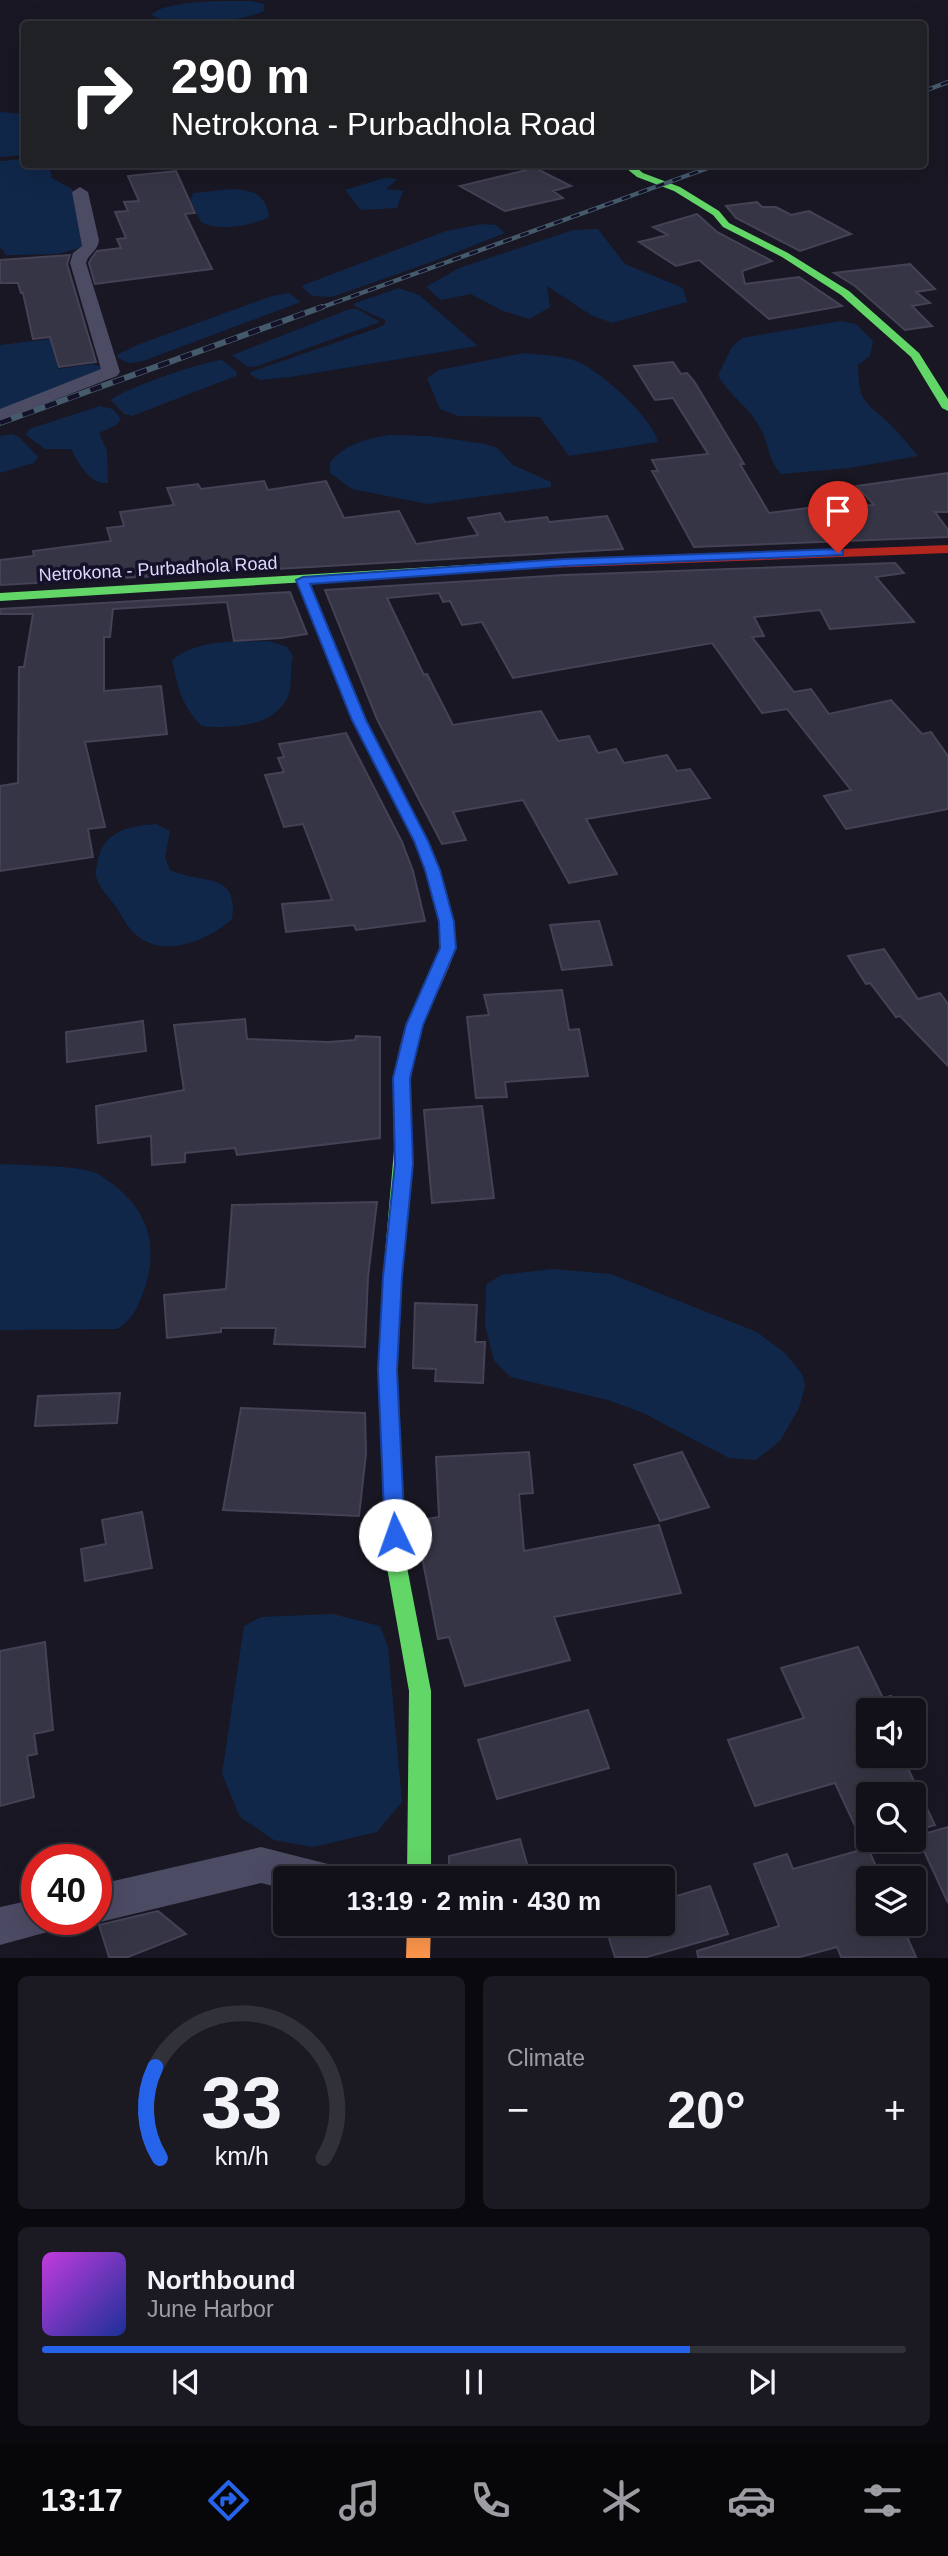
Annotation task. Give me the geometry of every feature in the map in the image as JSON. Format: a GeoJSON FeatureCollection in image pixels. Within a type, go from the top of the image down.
{"type":"FeatureCollection","features":[{"type":"Feature","properties":{"kind":"street"},"geometry":{"type":"LineString","coordinates":[[630,168],[639,175],[677,189],[716,212],[726,225],[785,255],[845,293],[915,355],[948,408]]}},
{"type":"Feature","properties":{"kind":"street"},"geometry":{"type":"LineString","coordinates":[[0,415],[111,372],[78,263],[79,257],[90,248],[91,240],[80,191]]}},
{"type":"Feature","properties":{"kind":"street","name":"Netrokona - Purbadhola Road"},"geometry":{"type":"LineString","coordinates":[[0,597],[564,563],[948,549]]}},
{"type":"Feature","properties":{"kind":"street"},"geometry":{"type":"LineString","coordinates":[[303,580],[359,720],[421,841],[433,870],[446,922],[448,948],[414,1025],[401,1078],[404,1164],[392,1277],[388,1370],[396,1562],[420,1691],[419,1866]]}},
{"type":"Feature","properties":{"kind":"street"},"geometry":{"type":"LineString","coordinates":[[112,1900],[261,1865],[273,1868]]}},
{"type":"Feature","properties":{"kind":"street"},"geometry":{"type":"LineString","coordinates":[[0,1926],[21,1921]]}},
{"type":"Feature","properties":{"kind":"water"},"geometry":{"type":"Polygon","coordinates":[[[211,1],[250,1],[264,4],[264,11],[241,18],[216,21],[174,21],[151,15],[168,6],[211,1]]]}},
{"type":"Feature","properties":{"kind":"water"},"geometry":{"type":"Polygon","coordinates":[[[0,112],[21,114],[21,155],[0,157],[0,112]]]}},
{"type":"Feature","properties":{"kind":"water"},"geometry":{"type":"Polygon","coordinates":[[[21,159],[21,168],[50,168],[52,178],[72,189],[82,246],[58,254],[6,255],[0,247],[0,161],[21,159]]]}},
{"type":"Feature","properties":{"kind":"water"},"geometry":{"type":"Polygon","coordinates":[[[384,178],[398,179],[386,189],[403,191],[397,208],[361,210],[345,190],[384,178]]]}},
{"type":"Feature","properties":{"kind":"water"},"geometry":{"type":"Polygon","coordinates":[[[233,189],[258,195],[265,203],[269,217],[235,227],[216,227],[201,222],[190,199],[194,193],[233,189]]]}},
{"type":"Feature","properties":{"kind":"water"},"geometry":{"type":"Polygon","coordinates":[[[482,224],[496,225],[505,233],[332,297],[312,296],[301,286],[446,231],[482,224]]]}},
{"type":"Feature","properties":{"kind":"water"},"geometry":{"type":"Polygon","coordinates":[[[598,229],[625,264],[683,288],[687,302],[612,323],[591,315],[547,286],[550,307],[530,319],[503,311],[471,294],[441,300],[426,287],[459,268],[573,230],[598,229]]]}},
{"type":"Feature","properties":{"kind":"water"},"geometry":{"type":"Polygon","coordinates":[[[399,288],[419,295],[478,346],[290,377],[260,380],[251,375],[250,372],[385,324],[385,320],[354,306],[355,303],[399,288]]]}},
{"type":"Feature","properties":{"kind":"water"},"geometry":{"type":"Polygon","coordinates":[[[289,293],[301,302],[143,361],[129,363],[118,358],[117,355],[137,345],[272,296],[289,293]]]}},
{"type":"Feature","properties":{"kind":"water"},"geometry":{"type":"Polygon","coordinates":[[[350,309],[357,309],[380,322],[258,366],[248,367],[232,355],[350,309]]]}},
{"type":"Feature","properties":{"kind":"water"},"geometry":{"type":"Polygon","coordinates":[[[841,321],[856,324],[873,341],[870,356],[858,365],[862,396],[918,456],[849,468],[781,474],[773,462],[756,421],[718,375],[732,347],[742,338],[841,321]]]}},
{"type":"Feature","properties":{"kind":"water"},"geometry":{"type":"Polygon","coordinates":[[[50,339],[58,369],[93,364],[102,367],[97,374],[0,412],[0,345],[50,339]]]}},
{"type":"Feature","properties":{"kind":"water"},"geometry":{"type":"Polygon","coordinates":[[[524,353],[567,358],[596,372],[635,407],[654,432],[658,442],[569,456],[540,417],[458,416],[440,409],[427,378],[439,370],[524,353]]]}},
{"type":"Feature","properties":{"kind":"water"},"geometry":{"type":"Polygon","coordinates":[[[222,360],[237,372],[236,376],[132,416],[124,414],[111,400],[164,376],[222,360]]]}},
{"type":"Feature","properties":{"kind":"water"},"geometry":{"type":"Polygon","coordinates":[[[100,406],[113,409],[121,419],[116,425],[99,433],[107,451],[108,483],[90,477],[71,449],[45,449],[26,435],[29,429],[100,406]]]}},
{"type":"Feature","properties":{"kind":"water"},"geometry":{"type":"Polygon","coordinates":[[[12,434],[19,437],[38,457],[34,463],[0,473],[0,436],[12,434]]]}},
{"type":"Feature","properties":{"kind":"water"},"geometry":{"type":"Polygon","coordinates":[[[390,435],[429,436],[486,444],[497,448],[513,465],[551,482],[551,487],[427,504],[352,489],[330,473],[330,462],[343,450],[365,440],[390,435]]]}},
{"type":"Feature","properties":{"kind":"water"},"geometry":{"type":"Polygon","coordinates":[[[269,641],[287,647],[293,656],[290,689],[285,702],[267,718],[254,723],[227,727],[202,726],[181,696],[172,660],[206,645],[269,641]]]}},
{"type":"Feature","properties":{"kind":"water"},"geometry":{"type":"Polygon","coordinates":[[[156,824],[170,831],[165,857],[170,870],[224,886],[233,903],[232,919],[211,934],[185,944],[159,946],[135,934],[96,876],[101,850],[112,836],[136,826],[156,824]]]}},
{"type":"Feature","properties":{"kind":"water"},"geometry":{"type":"Polygon","coordinates":[[[0,1164],[65,1167],[96,1173],[137,1208],[149,1238],[149,1271],[137,1307],[123,1325],[117,1329],[0,1330],[0,1164]]]}},
{"type":"Feature","properties":{"kind":"water"},"geometry":{"type":"Polygon","coordinates":[[[552,1269],[611,1274],[757,1332],[785,1353],[802,1374],[805,1386],[799,1408],[780,1441],[756,1460],[729,1458],[643,1413],[608,1400],[510,1377],[494,1360],[485,1325],[486,1285],[501,1275],[552,1269]]]}},
{"type":"Feature","properties":{"kind":"water"},"geometry":{"type":"Polygon","coordinates":[[[333,1614],[380,1626],[388,1647],[402,1802],[377,1832],[313,1847],[274,1840],[240,1817],[222,1774],[244,1626],[261,1617],[333,1614]]]}},
{"type":"Feature","properties":{"kind":"building"},"geometry":{"type":"Polygon","coordinates":[[[535,168],[571,186],[553,191],[563,198],[505,211],[460,186],[535,168]]]}},
{"type":"Feature","properties":{"kind":"building"},"geometry":{"type":"Polygon","coordinates":[[[176,171],[195,213],[185,214],[212,269],[95,284],[89,263],[91,259],[97,251],[121,248],[117,239],[126,238],[115,212],[128,211],[124,202],[139,201],[128,176],[176,171]]]}},
{"type":"Feature","properties":{"kind":"building"},"geometry":{"type":"Polygon","coordinates":[[[757,202],[762,207],[776,207],[791,215],[809,211],[851,234],[800,251],[736,218],[726,206],[757,202]]]}},
{"type":"Feature","properties":{"kind":"building"},"geometry":{"type":"Polygon","coordinates":[[[697,214],[717,232],[772,261],[742,271],[745,284],[799,277],[842,306],[769,319],[699,260],[676,266],[639,242],[668,235],[653,227],[697,214]]]}},
{"type":"Feature","properties":{"kind":"building"},"geometry":{"type":"Polygon","coordinates":[[[70,255],[67,264],[96,362],[59,367],[50,337],[33,339],[23,293],[18,283],[0,283],[0,260],[70,255]]]}},
{"type":"Feature","properties":{"kind":"building"},"geometry":{"type":"Polygon","coordinates":[[[910,264],[935,289],[916,292],[930,303],[912,306],[932,326],[905,330],[855,286],[834,273],[910,264]]]}},
{"type":"Feature","properties":{"kind":"building"},"geometry":{"type":"Polygon","coordinates":[[[673,362],[681,374],[687,373],[694,381],[744,464],[740,464],[769,513],[823,506],[874,505],[857,486],[948,473],[948,512],[935,512],[948,530],[948,537],[694,547],[652,471],[658,471],[652,460],[708,454],[673,398],[655,400],[634,366],[673,362]]]}},
{"type":"Feature","properties":{"kind":"building"},"geometry":{"type":"Polygon","coordinates":[[[264,481],[268,490],[326,481],[344,518],[399,511],[416,544],[478,535],[468,518],[500,513],[505,522],[547,517],[549,522],[607,516],[623,549],[0,585],[0,560],[34,556],[33,551],[111,541],[107,528],[124,526],[120,512],[174,505],[167,488],[198,484],[201,489],[264,481]]]}},
{"type":"Feature","properties":{"kind":"building"},"geometry":{"type":"Polygon","coordinates":[[[895,563],[904,573],[876,577],[914,622],[830,629],[820,610],[754,617],[764,636],[752,637],[794,692],[811,689],[829,714],[891,700],[922,734],[931,732],[948,756],[948,809],[846,829],[824,796],[851,790],[787,709],[762,713],[712,643],[513,678],[482,622],[462,625],[450,601],[443,602],[439,593],[387,598],[424,675],[427,674],[453,725],[541,711],[558,741],[589,736],[598,753],[616,749],[624,763],[667,755],[677,771],[690,769],[710,798],[586,819],[617,874],[569,883],[523,800],[453,812],[466,840],[442,844],[377,719],[325,590],[564,575],[895,563]]]}},
{"type":"Feature","properties":{"kind":"building"},"geometry":{"type":"Polygon","coordinates":[[[290,592],[307,634],[234,641],[227,602],[113,609],[110,637],[104,637],[104,691],[161,686],[167,734],[85,742],[105,827],[88,829],[93,857],[0,871],[0,786],[18,783],[19,667],[24,667],[33,614],[0,614],[0,609],[290,592]]]}},
{"type":"Feature","properties":{"kind":"building"},"geometry":{"type":"Polygon","coordinates":[[[346,733],[402,842],[413,871],[425,921],[356,930],[354,925],[286,932],[282,904],[332,900],[303,824],[284,827],[265,775],[284,772],[278,758],[284,757],[279,744],[346,733]]]}},
{"type":"Feature","properties":{"kind":"building"},"geometry":{"type":"Polygon","coordinates":[[[599,921],[612,965],[562,970],[550,925],[599,921]]]}},
{"type":"Feature","properties":{"kind":"building"},"geometry":{"type":"Polygon","coordinates":[[[884,949],[918,999],[940,993],[948,1004],[948,1066],[900,1016],[896,1017],[870,983],[866,984],[848,956],[884,949]]]}},
{"type":"Feature","properties":{"kind":"building"},"geometry":{"type":"Polygon","coordinates":[[[562,990],[569,1030],[579,1029],[588,1076],[505,1082],[507,1097],[476,1098],[467,1017],[489,1015],[484,995],[562,990]]]}},
{"type":"Feature","properties":{"kind":"building"},"geometry":{"type":"Polygon","coordinates":[[[245,1019],[247,1039],[328,1042],[355,1040],[356,1036],[380,1037],[380,1138],[237,1155],[235,1148],[185,1153],[185,1162],[152,1165],[151,1136],[98,1143],[96,1106],[184,1090],[174,1025],[245,1019]]]}},
{"type":"Feature","properties":{"kind":"building"},"geometry":{"type":"Polygon","coordinates":[[[143,1021],[146,1051],[67,1062],[66,1032],[143,1021]]]}},
{"type":"Feature","properties":{"kind":"building"},"geometry":{"type":"Polygon","coordinates":[[[482,1106],[494,1198],[432,1203],[424,1110],[482,1106]]]}},
{"type":"Feature","properties":{"kind":"building"},"geometry":{"type":"Polygon","coordinates":[[[377,1202],[368,1277],[365,1347],[274,1344],[276,1328],[221,1328],[221,1332],[167,1338],[164,1295],[226,1289],[232,1205],[377,1202]]]}},
{"type":"Feature","properties":{"kind":"building"},"geometry":{"type":"Polygon","coordinates":[[[415,1303],[477,1305],[475,1342],[485,1342],[483,1383],[435,1381],[436,1369],[413,1368],[415,1303]]]}},
{"type":"Feature","properties":{"kind":"building"},"geometry":{"type":"Polygon","coordinates":[[[120,1393],[117,1423],[35,1426],[38,1396],[120,1393]]]}},
{"type":"Feature","properties":{"kind":"building"},"geometry":{"type":"Polygon","coordinates":[[[241,1408],[365,1413],[366,1454],[359,1516],[223,1510],[241,1408]]]}},
{"type":"Feature","properties":{"kind":"building"},"geometry":{"type":"Polygon","coordinates":[[[529,1452],[533,1493],[519,1494],[524,1551],[659,1525],[681,1593],[554,1617],[570,1660],[465,1686],[449,1637],[438,1639],[423,1562],[420,1520],[439,1517],[436,1457],[529,1452]]]}},
{"type":"Feature","properties":{"kind":"building"},"geometry":{"type":"Polygon","coordinates":[[[682,1452],[709,1507],[660,1521],[634,1465],[682,1452]]]}},
{"type":"Feature","properties":{"kind":"building"},"geometry":{"type":"Polygon","coordinates":[[[142,1512],[152,1568],[85,1581],[81,1549],[106,1544],[102,1520],[142,1512]]]}},
{"type":"Feature","properties":{"kind":"building"},"geometry":{"type":"Polygon","coordinates":[[[45,1642],[53,1730],[34,1734],[37,1754],[27,1756],[34,1797],[0,1806],[0,1651],[45,1642]]]}},
{"type":"Feature","properties":{"kind":"building"},"geometry":{"type":"Polygon","coordinates":[[[858,1647],[883,1698],[856,1698],[856,1768],[908,1768],[914,1782],[856,1782],[856,1828],[835,1783],[755,1806],[728,1740],[804,1718],[781,1668],[858,1647]]]}},
{"type":"Feature","properties":{"kind":"building"},"geometry":{"type":"Polygon","coordinates":[[[588,1710],[609,1768],[497,1799],[478,1740],[588,1710]]]}},
{"type":"Feature","properties":{"kind":"building"},"geometry":{"type":"Polygon","coordinates":[[[926,1806],[935,1825],[926,1828],[926,1806]]]}},
{"type":"Feature","properties":{"kind":"building"},"geometry":{"type":"Polygon","coordinates":[[[948,1827],[948,1903],[924,1852],[926,1833],[948,1827]]]}},
{"type":"Feature","properties":{"kind":"building"},"geometry":{"type":"Polygon","coordinates":[[[520,1839],[528,1866],[449,1866],[449,1856],[520,1839]]]}},
{"type":"Feature","properties":{"kind":"building"},"geometry":{"type":"Polygon","coordinates":[[[856,1851],[870,1852],[876,1866],[856,1866],[856,1936],[907,1936],[916,1957],[841,1957],[837,1947],[800,1957],[698,1957],[697,1951],[779,1926],[754,1864],[787,1854],[793,1869],[856,1851]]]}},
{"type":"Feature","properties":{"kind":"building"},"geometry":{"type":"Polygon","coordinates":[[[710,1886],[728,1934],[647,1957],[615,1957],[608,1936],[675,1936],[675,1896],[710,1886]]]}},
{"type":"Feature","properties":{"kind":"building"},"geometry":{"type":"Polygon","coordinates":[[[158,1911],[186,1934],[128,1957],[109,1957],[102,1935],[112,1935],[112,1922],[158,1911]]]}},
{"type":"Feature","properties":{"kind":"railway"},"geometry":{"type":"LineString","coordinates":[[927,90],[948,82]]}},
{"type":"Feature","properties":{"kind":"railway"},"geometry":{"type":"LineString","coordinates":[[317,309],[708,168]]}},
{"type":"Feature","properties":{"kind":"railway"},"geometry":{"type":"LineString","coordinates":[[0,423],[322,307]]}},
{"type":"Feature","properties":{"kind":"traffic: fast"},"geometry":{"type":"LineString","coordinates":[[630,168],[640,175],[677,189],[716,213],[726,225],[785,255],[845,293],[915,355],[948,408]]}},
{"type":"Feature","properties":{"kind":"traffic: fast"},"geometry":{"type":"LineString","coordinates":[[0,597],[547,564]]}},
{"type":"Feature","properties":{"kind":"traffic: fast"},"geometry":{"type":"LineString","coordinates":[[403,1150],[392,1277],[388,1370],[396,1562],[420,1691],[419,1866]]}},
{"type":"Feature","properties":{"kind":"traffic: slow"},"geometry":{"type":"LineString","coordinates":[[303,580],[359,720],[418,835]]}},
{"type":"Feature","properties":{"kind":"traffic: slow"},"geometry":{"type":"LineString","coordinates":[[418,1958],[419,1936]]}},
{"type":"Feature","properties":{"kind":"traffic: jam"},"geometry":{"type":"LineString","coordinates":[[547,564],[948,549]]}},
{"type":"Feature","properties":{"kind":"traffic: jam"},"geometry":{"type":"LineString","coordinates":[[403,1150],[401,1078],[414,1025],[448,948],[446,922],[433,870],[418,835]]}},
{"type":"Feature","properties":{"kind":"route"},"geometry":{"type":"LineString","coordinates":[[395,1535],[388,1370],[392,1277],[404,1164],[401,1078],[414,1025],[448,948],[446,922],[433,870],[421,841],[359,720],[303,580],[564,563],[838,553]]}}]}
